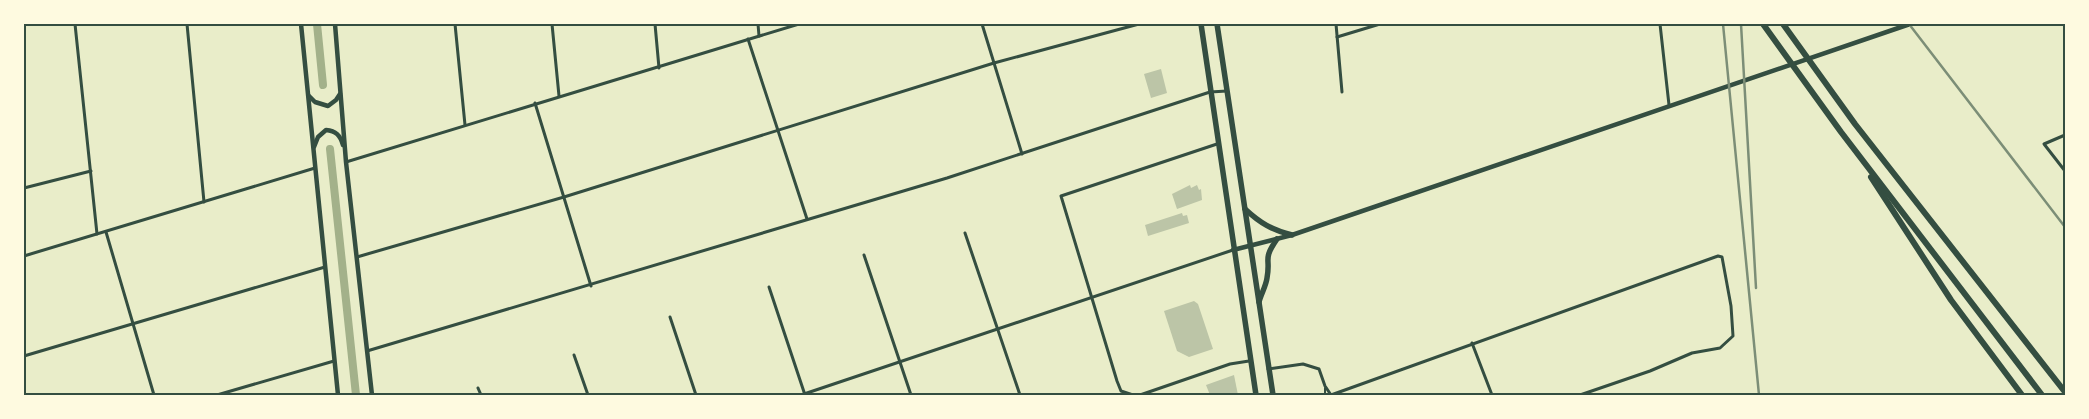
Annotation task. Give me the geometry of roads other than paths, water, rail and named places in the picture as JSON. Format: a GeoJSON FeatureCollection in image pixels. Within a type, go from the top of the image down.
{"type":"FeatureCollection","features":[{"type":"Feature","properties":{"kind":"highway"},"geometry":{"type":"LineString","coordinates":[[1201,24],[1249,362],[1256,395]]}},
{"type":"Feature","properties":{"kind":"highway"},"geometry":{"type":"LineString","coordinates":[[1217,24],[1272,395]]}},
{"type":"Feature","properties":{"kind":"highway"},"geometry":{"type":"LineString","coordinates":[[1763,24],[1842,132],[2042,395]]}},
{"type":"Feature","properties":{"kind":"highway"},"geometry":{"type":"LineString","coordinates":[[1783,24],[1854,124],[2065,392]]}},
{"type":"Feature","properties":{"kind":"highway"},"geometry":{"type":"LineString","coordinates":[[1842,132],[1951,300],[2022,395]]}},
{"type":"Feature","properties":{"kind":"highway"},"geometry":{"type":"LineString","coordinates":[[1245,209],[1260,223],[1273,231],[1292,235]]}},
{"type":"Feature","properties":{"kind":"highway"},"geometry":{"type":"LineString","coordinates":[[1258,304],[1268,278],[1266,260],[1268,252],[1277,239]]}},
{"type":"Feature","properties":{"kind":"main road"},"geometry":{"type":"LineString","coordinates":[[300,24],[338,395]]}},
{"type":"Feature","properties":{"kind":"main road"},"geometry":{"type":"LineString","coordinates":[[335,24],[346,162],[372,395]]}},
{"type":"Feature","properties":{"kind":"main road"},"geometry":{"type":"LineString","coordinates":[[1233,250],[1292,235],[1910,24]]}},
{"type":"Feature","properties":{"kind":"main road"},"geometry":{"type":"LineString","coordinates":[[308,95],[315,102],[328,106],[336,100],[340,92]]}},
{"type":"Feature","properties":{"kind":"main road"},"geometry":{"type":"LineString","coordinates":[[313,149],[318,137],[326,130],[334,131],[340,138],[346,153]]}},
{"type":"Feature","properties":{"kind":"street"},"geometry":{"type":"LineString","coordinates":[[75,24],[97,234]]}},
{"type":"Feature","properties":{"kind":"street"},"geometry":{"type":"LineString","coordinates":[[187,24],[204,202]]}},
{"type":"Feature","properties":{"kind":"street"},"geometry":{"type":"LineString","coordinates":[[455,24],[465,125]]}},
{"type":"Feature","properties":{"kind":"street"},"geometry":{"type":"LineString","coordinates":[[552,24],[559,96]]}},
{"type":"Feature","properties":{"kind":"street"},"geometry":{"type":"LineString","coordinates":[[655,24],[659,68]]}},
{"type":"Feature","properties":{"kind":"street"},"geometry":{"type":"LineString","coordinates":[[758,24],[759,36]]}},
{"type":"Feature","properties":{"kind":"street"},"geometry":{"type":"LineString","coordinates":[[346,162],[799,24]]}},
{"type":"Feature","properties":{"kind":"street"},"geometry":{"type":"LineString","coordinates":[[982,24],[1022,154]]}},
{"type":"Feature","properties":{"kind":"street"},"geometry":{"type":"LineString","coordinates":[[356,257],[564,197],[994,63],[1139,24]]}},
{"type":"Feature","properties":{"kind":"street"},"geometry":{"type":"LineString","coordinates":[[1336,24],[1342,92]]}},
{"type":"Feature","properties":{"kind":"street"},"geometry":{"type":"LineString","coordinates":[[1337,36],[1380,24]]}},
{"type":"Feature","properties":{"kind":"street"},"geometry":{"type":"LineString","coordinates":[[1660,24],[1669,105]]}},
{"type":"Feature","properties":{"kind":"street"},"geometry":{"type":"LineString","coordinates":[[748,39],[807,219]]}},
{"type":"Feature","properties":{"kind":"street"},"geometry":{"type":"LineString","coordinates":[[367,352],[591,286],[1022,154],[1210,92],[1227,91]]}},
{"type":"Feature","properties":{"kind":"street"},"geometry":{"type":"LineString","coordinates":[[535,103],[591,286]]}},
{"type":"Feature","properties":{"kind":"street"},"geometry":{"type":"LineString","coordinates":[[2065,135],[2044,144],[2065,171]]}},
{"type":"Feature","properties":{"kind":"street"},"geometry":{"type":"LineString","coordinates":[[1132,395],[1121,391],[1117,381],[1062,194],[1217,144]]}},
{"type":"Feature","properties":{"kind":"street"},"geometry":{"type":"LineString","coordinates":[[24,256],[315,168]]}},
{"type":"Feature","properties":{"kind":"street"},"geometry":{"type":"LineString","coordinates":[[24,188],[91,171]]}},
{"type":"Feature","properties":{"kind":"street"},"geometry":{"type":"LineString","coordinates":[[106,232],[154,395]]}},
{"type":"Feature","properties":{"kind":"street"},"geometry":{"type":"LineString","coordinates":[[965,233],[996,330],[1020,395]]}},
{"type":"Feature","properties":{"kind":"street"},"geometry":{"type":"LineString","coordinates":[[769,287],[804,395],[1233,250]]}},
{"type":"Feature","properties":{"kind":"street"},"geometry":{"type":"LineString","coordinates":[[864,255],[911,395]]}},
{"type":"Feature","properties":{"kind":"street"},"geometry":{"type":"LineString","coordinates":[[1267,370],[1303,364],[1319,369],[1325,386],[1331,395],[1718,256],[1722,257],[1731,306],[1733,336],[1720,348],[1692,353],[1650,371],[1580,395]]}},
{"type":"Feature","properties":{"kind":"street"},"geometry":{"type":"LineString","coordinates":[[24,356],[325,266]]}},
{"type":"Feature","properties":{"kind":"street"},"geometry":{"type":"LineString","coordinates":[[670,317],[696,395]]}},
{"type":"Feature","properties":{"kind":"street"},"geometry":{"type":"LineString","coordinates":[[1472,343],[1492,395]]}},
{"type":"Feature","properties":{"kind":"street"},"geometry":{"type":"LineString","coordinates":[[574,356],[588,395]]}},
{"type":"Feature","properties":{"kind":"street"},"geometry":{"type":"LineString","coordinates":[[217,395],[334,361]]}},
{"type":"Feature","properties":{"kind":"street"},"geometry":{"type":"LineString","coordinates":[[1140,395],[1230,364],[1249,362]]}},
{"type":"Feature","properties":{"kind":"street"},"geometry":{"type":"LineString","coordinates":[[478,388],[481,395]]}},
{"type":"Feature","properties":{"kind":"lane"},"geometry":{"type":"LineString","coordinates":[[1325,386],[1325,395]]}},
{"type":"Feature","properties":{"kind":"waterway"},"geometry":{"type":"LineString","coordinates":[[317,24],[323,85]]}},
{"type":"Feature","properties":{"kind":"waterway"},"geometry":{"type":"LineString","coordinates":[[330,149],[356,395]]}},
{"type":"Feature","properties":{"kind":"railway"},"geometry":{"type":"LineString","coordinates":[[1723,24],[1759,395]]}},
{"type":"Feature","properties":{"kind":"railway"},"geometry":{"type":"LineString","coordinates":[[1741,24],[1756,288]]}},
{"type":"Feature","properties":{"kind":"railway"},"geometry":{"type":"LineString","coordinates":[[1909,24],[2065,227]]}}]}
